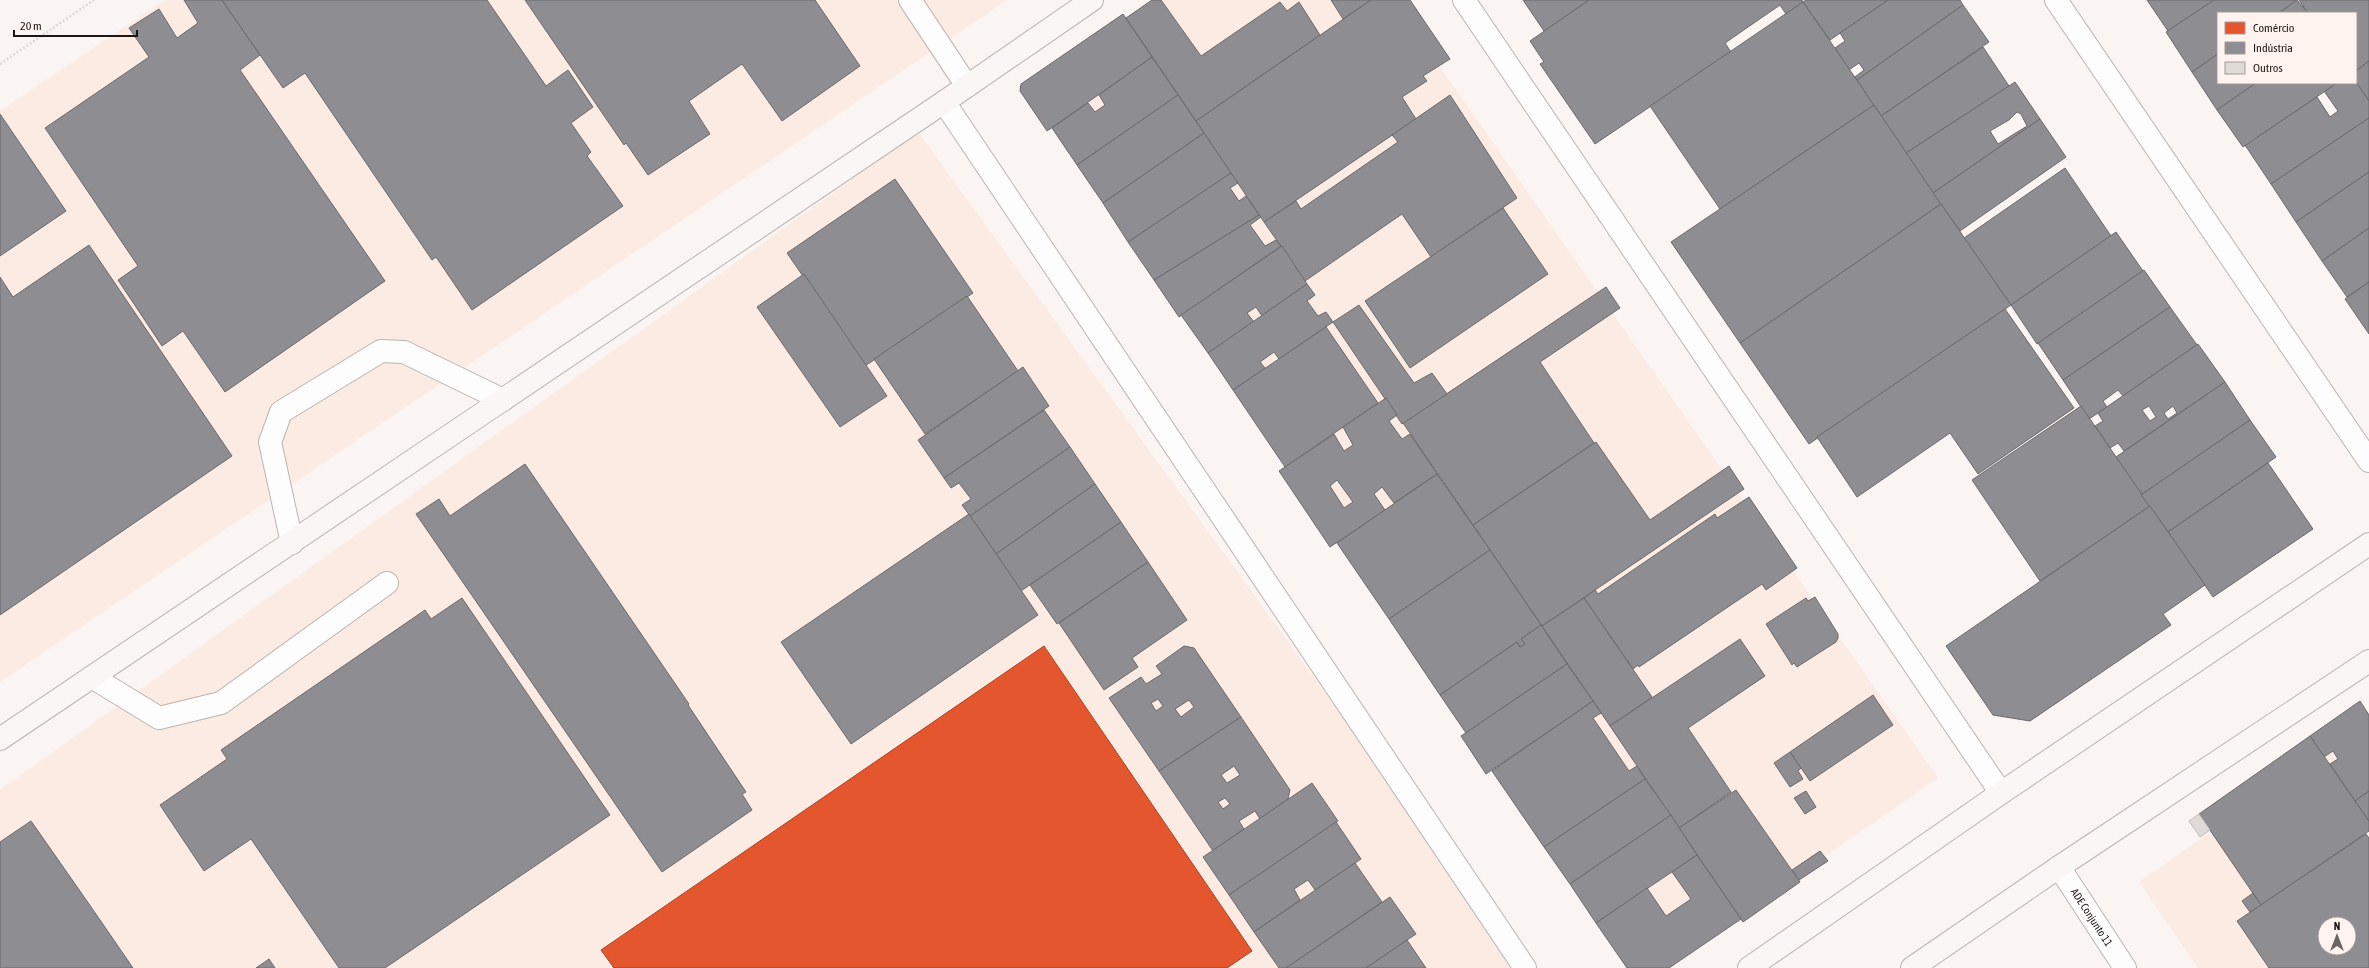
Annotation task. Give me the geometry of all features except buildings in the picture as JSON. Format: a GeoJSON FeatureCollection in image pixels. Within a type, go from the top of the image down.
{"type":"FeatureCollection","features":[{"type":"Feature","properties":{"kind":"street"},"geometry":{"type":"LineString","coordinates":[[910,0],[967,86]]}},
{"type":"Feature","properties":{"kind":"street"},"geometry":{"type":"LineString","coordinates":[[0,739],[504,400],[1092,0]]}},
{"type":"Feature","properties":{"kind":"street"},"geometry":{"type":"LineString","coordinates":[[1464,0],[2001,793]]}},
{"type":"Feature","properties":{"kind":"street"},"geometry":{"type":"LineString","coordinates":[[2056,0],[2369,461]]}},
{"type":"Feature","properties":{"kind":"street"},"geometry":{"type":"LineString","coordinates":[[944,102],[1525,968]]}},
{"type":"Feature","properties":{"kind":"street"},"geometry":{"type":"LineString","coordinates":[[292,543],[270,442],[281,412],[381,351],[404,352],[504,400]]}},
{"type":"Feature","properties":{"kind":"street"},"geometry":{"type":"LineString","coordinates":[[1749,968],[2001,793],[2369,544]]}},
{"type":"Feature","properties":{"kind":"street"},"geometry":{"type":"LineString","coordinates":[[92,677],[159,718],[221,703],[387,583]]}},
{"type":"Feature","properties":{"kind":"street"},"geometry":{"type":"LineString","coordinates":[[1912,968],[2059,867],[2369,661]]}},
{"type":"Feature","properties":{"kind":"street","name":"ADE Conjunto 11"},"geometry":{"type":"LineString","coordinates":[[2059,867],[2125,968]]}},
{"type":"Feature","properties":{"kind":"path"},"geometry":{"type":"LineString","coordinates":[[0,64],[94,0]]}},
{"type":"Feature","properties":{"kind":"shaded area"},"geometry":{"type":"Polygon","coordinates":[[[165,0],[1007,0],[0,682],[0,111],[165,0]]]}},
{"type":"Feature","properties":{"kind":"shaded area"},"geometry":{"type":"Polygon","coordinates":[[[1153,0],[1393,0],[1938,778],[1663,968],[1643,968],[1026,88],[1153,0]]]}},
{"type":"Feature","properties":{"kind":"shaded area"},"geometry":{"type":"Polygon","coordinates":[[[918,132],[1525,968],[0,968],[0,790],[918,132]]]}},
{"type":"Feature","properties":{"kind":"shaded area"},"geometry":{"type":"Polygon","coordinates":[[[2369,722],[2369,968],[2198,968],[2139,882],[2369,722]]]}}]}
